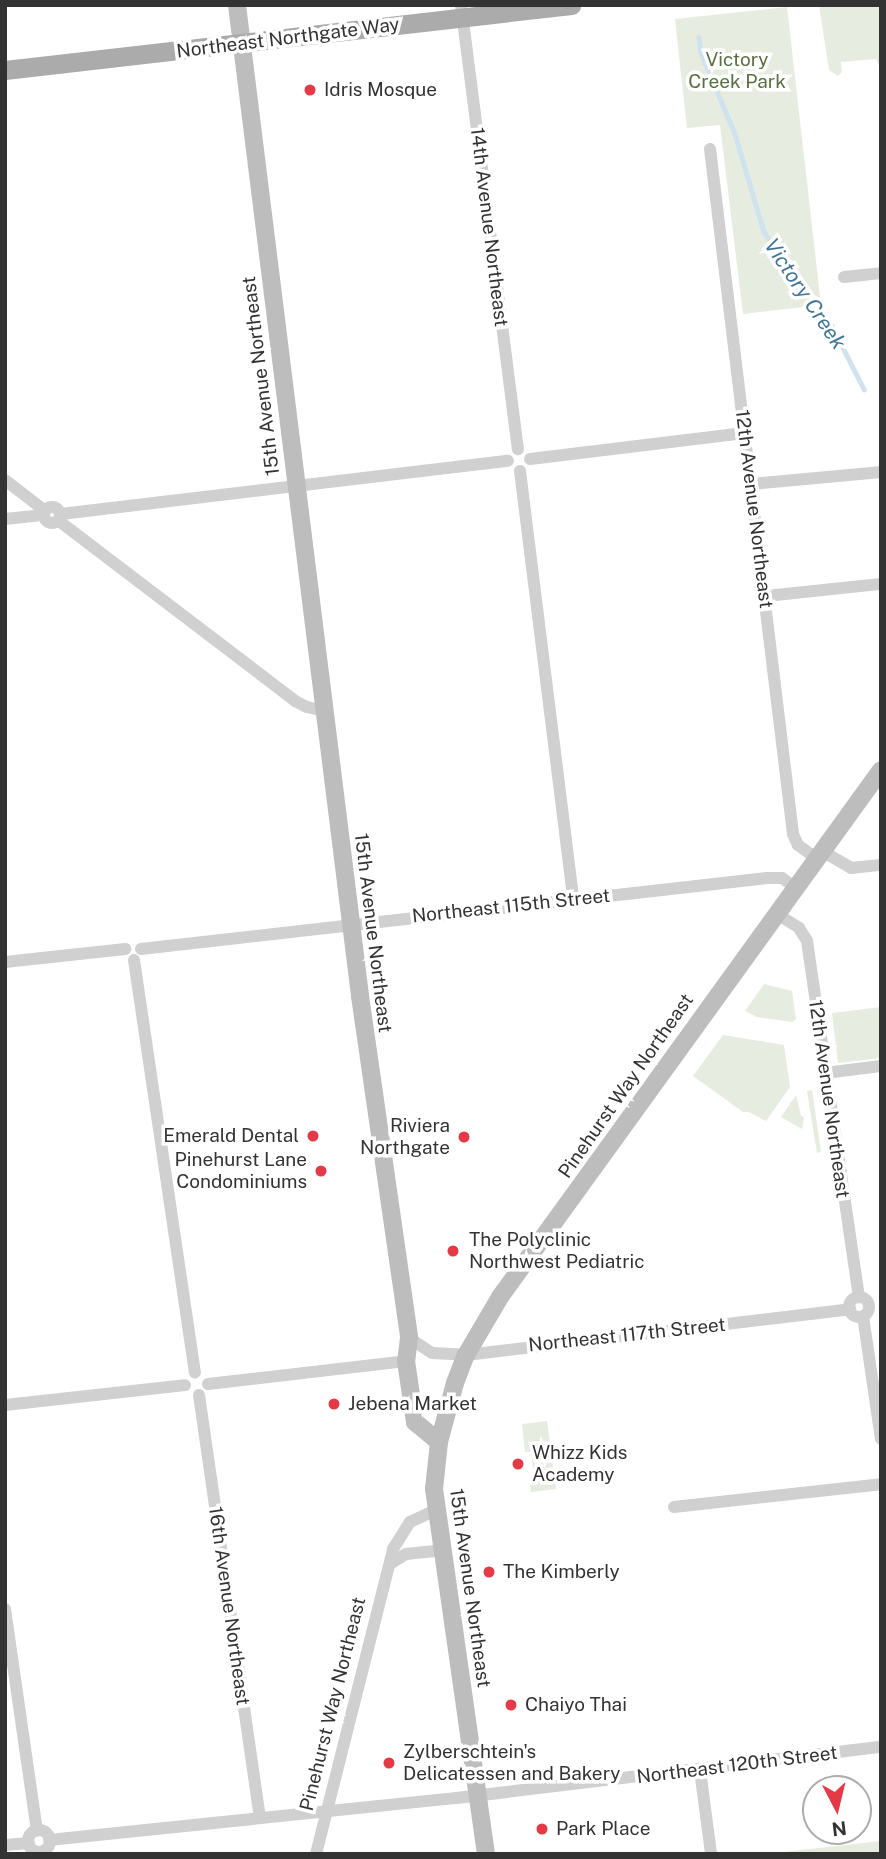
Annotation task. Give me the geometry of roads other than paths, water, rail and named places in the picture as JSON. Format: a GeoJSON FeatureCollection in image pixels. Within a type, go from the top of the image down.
{"type":"FeatureCollection","features":[{"type":"Feature","properties":{"kind":"main road","name":"Northeast Northgate Way"},"geometry":{"type":"LineString","coordinates":[[5,70],[242,44],[461,11],[571,5]]}},
{"type":"Feature","properties":{"kind":"street","name":"15th Avenue Northeast"},"geometry":{"type":"LineString","coordinates":[[237,5],[351,924],[409,1338],[406,1361],[415,1422],[439,1443],[435,1466],[436,1510],[486,1854]]}},
{"type":"Feature","properties":{"kind":"street","name":"14th Avenue Northeast"},"geometry":{"type":"LineString","coordinates":[[461,11],[518,449]]}},
{"type":"Feature","properties":{"kind":"street","name":"12th Avenue Northeast"},"geometry":{"type":"LineString","coordinates":[[710,149],[793,834],[798,845],[820,855]]}},
{"type":"Feature","properties":{"kind":"street"},"geometry":{"type":"LineString","coordinates":[[844,277],[881,273]]}},
{"type":"Feature","properties":{"kind":"street"},"geometry":{"type":"LineString","coordinates":[[530,459],[744,433]]}},
{"type":"Feature","properties":{"kind":"street"},"geometry":{"type":"LineString","coordinates":[[518,449],[527,452],[530,459],[528,466],[520,471],[512,469],[508,461],[510,453],[518,449]]}},
{"type":"Feature","properties":{"kind":"street"},"geometry":{"type":"LineString","coordinates":[[60,517],[295,484],[508,461]]}},
{"type":"Feature","properties":{"kind":"street"},"geometry":{"type":"LineString","coordinates":[[520,471],[573,898]]}},
{"type":"Feature","properties":{"kind":"street"},"geometry":{"type":"LineString","coordinates":[[752,484],[881,472]]}},
{"type":"Feature","properties":{"kind":"street"},"geometry":{"type":"LineString","coordinates":[[5,480],[43,512]]}},
{"type":"Feature","properties":{"kind":"street"},"geometry":{"type":"LineString","coordinates":[[5,519],[53,508],[60,517],[295,701],[324,711]]}},
{"type":"Feature","properties":{"kind":"street"},"geometry":{"type":"LineString","coordinates":[[766,596],[881,584]]}},
{"type":"Feature","properties":{"kind":"street","name":"Pinehurst Way Northeast"},"geometry":{"type":"LineString","coordinates":[[439,1443],[455,1383],[466,1355],[500,1297],[881,771]]}},
{"type":"Feature","properties":{"kind":"street"},"geometry":{"type":"LineString","coordinates":[[820,855],[845,867],[881,865]]}},
{"type":"Feature","properties":{"kind":"street","name":"Northeast 115th Street"},"geometry":{"type":"LineString","coordinates":[[137,955],[351,924],[767,878],[782,878],[796,888]]}},
{"type":"Feature","properties":{"kind":"street","name":"12th Avenue Northeast"},"geometry":{"type":"LineString","coordinates":[[777,914],[806,935],[859,1297]]}},
{"type":"Feature","properties":{"kind":"street"},"geometry":{"type":"LineString","coordinates":[[5,962],[125,949],[127,957],[137,955],[195,1373]]}},
{"type":"Feature","properties":{"kind":"street"},"geometry":{"type":"LineString","coordinates":[[825,1073],[881,1066]]}},
{"type":"Feature","properties":{"kind":"street"},"geometry":{"type":"LineString","coordinates":[[871,1310],[855,1316],[850,1309],[851,1301],[859,1297],[868,1302],[871,1310],[881,1439]]}},
{"type":"Feature","properties":{"kind":"street","name":"Northeast 117th Street"},"geometry":{"type":"LineString","coordinates":[[409,1338],[432,1353],[466,1355],[850,1309]]}},
{"type":"Feature","properties":{"kind":"street"},"geometry":{"type":"LineString","coordinates":[[208,1384],[203,1374],[195,1373],[187,1378],[185,1385],[189,1392],[199,1395],[208,1384],[406,1361]]}},
{"type":"Feature","properties":{"kind":"street"},"geometry":{"type":"LineString","coordinates":[[5,1405],[185,1385]]}},
{"type":"Feature","properties":{"kind":"street","name":"16th Avenue Northeast"},"geometry":{"type":"LineString","coordinates":[[199,1395],[260,1818]]}},
{"type":"Feature","properties":{"kind":"street"},"geometry":{"type":"LineString","coordinates":[[674,1507],[881,1484]]}},
{"type":"Feature","properties":{"kind":"street","name":"Pinehurst Way Northeast"},"geometry":{"type":"LineString","coordinates":[[316,1854],[400,1534],[410,1522],[436,1510]]}},
{"type":"Feature","properties":{"kind":"street"},"geometry":{"type":"LineString","coordinates":[[390,1564],[406,1554],[442,1550]]}},
{"type":"Feature","properties":{"kind":"street"},"geometry":{"type":"LineString","coordinates":[[5,1609],[37,1831]]}},
{"type":"Feature","properties":{"kind":"street","name":"Northeast 120th Street"},"geometry":{"type":"LineString","coordinates":[[50,1840],[478,1796],[881,1747]]}},
{"type":"Feature","properties":{"kind":"street"},"geometry":{"type":"LineString","coordinates":[[700,1770],[711,1854]]}},
{"type":"Feature","properties":{"kind":"street"},"geometry":{"type":"LineString","coordinates":[[37,1831],[46,1833],[50,1840],[41,1853],[33,1850],[29,1843],[31,1834],[37,1831]]}},
{"type":"Feature","properties":{"kind":"street"},"geometry":{"type":"LineString","coordinates":[[5,1845],[29,1843]]}},
{"type":"Feature","properties":{"kind":"waterway","name":"Victory Creek"},"geometry":{"type":"LineString","coordinates":[[699,37],[701,53],[735,134],[764,232],[832,326],[864,389]]}},
{"type":"Feature","properties":{"kind":"place","name":"Idris Mosque"},"geometry":{"type":"Point","coordinates":[310,90]}},
{"type":"Feature","properties":{"kind":"place","name":"Emerald Dental"},"geometry":{"type":"Point","coordinates":[313,1136]}},
{"type":"Feature","properties":{"kind":"place","name":"Riviera Northgate"},"geometry":{"type":"Point","coordinates":[464,1137]}},
{"type":"Feature","properties":{"kind":"place","name":"Pinehurst Lane Condominiums"},"geometry":{"type":"Point","coordinates":[321,1171]}},
{"type":"Feature","properties":{"kind":"place","name":"The Polyclinic Northwest Pediatric"},"geometry":{"type":"Point","coordinates":[453,1251]}},
{"type":"Feature","properties":{"kind":"place","name":"Jebena Market"},"geometry":{"type":"Point","coordinates":[334,1404]}},
{"type":"Feature","properties":{"kind":"place","name":"Whizz Kids Academy"},"geometry":{"type":"Point","coordinates":[518,1464]}},
{"type":"Feature","properties":{"kind":"place","name":"The Kimberly"},"geometry":{"type":"Point","coordinates":[489,1572]}},
{"type":"Feature","properties":{"kind":"place","name":"Chaiyo Thai"},"geometry":{"type":"Point","coordinates":[511,1705]}},
{"type":"Feature","properties":{"kind":"place","name":"Zylberschtein's Delicatessen and Bakery"},"geometry":{"type":"Point","coordinates":[389,1763]}},
{"type":"Feature","properties":{"kind":"place","name":"Park Place"},"geometry":{"type":"Point","coordinates":[542,1829]}},
{"type":"Feature","properties":{"kind":"park label","name":"Victory Creek Park"},"geometry":{"type":"Point","coordinates":[737,71]}}]}
